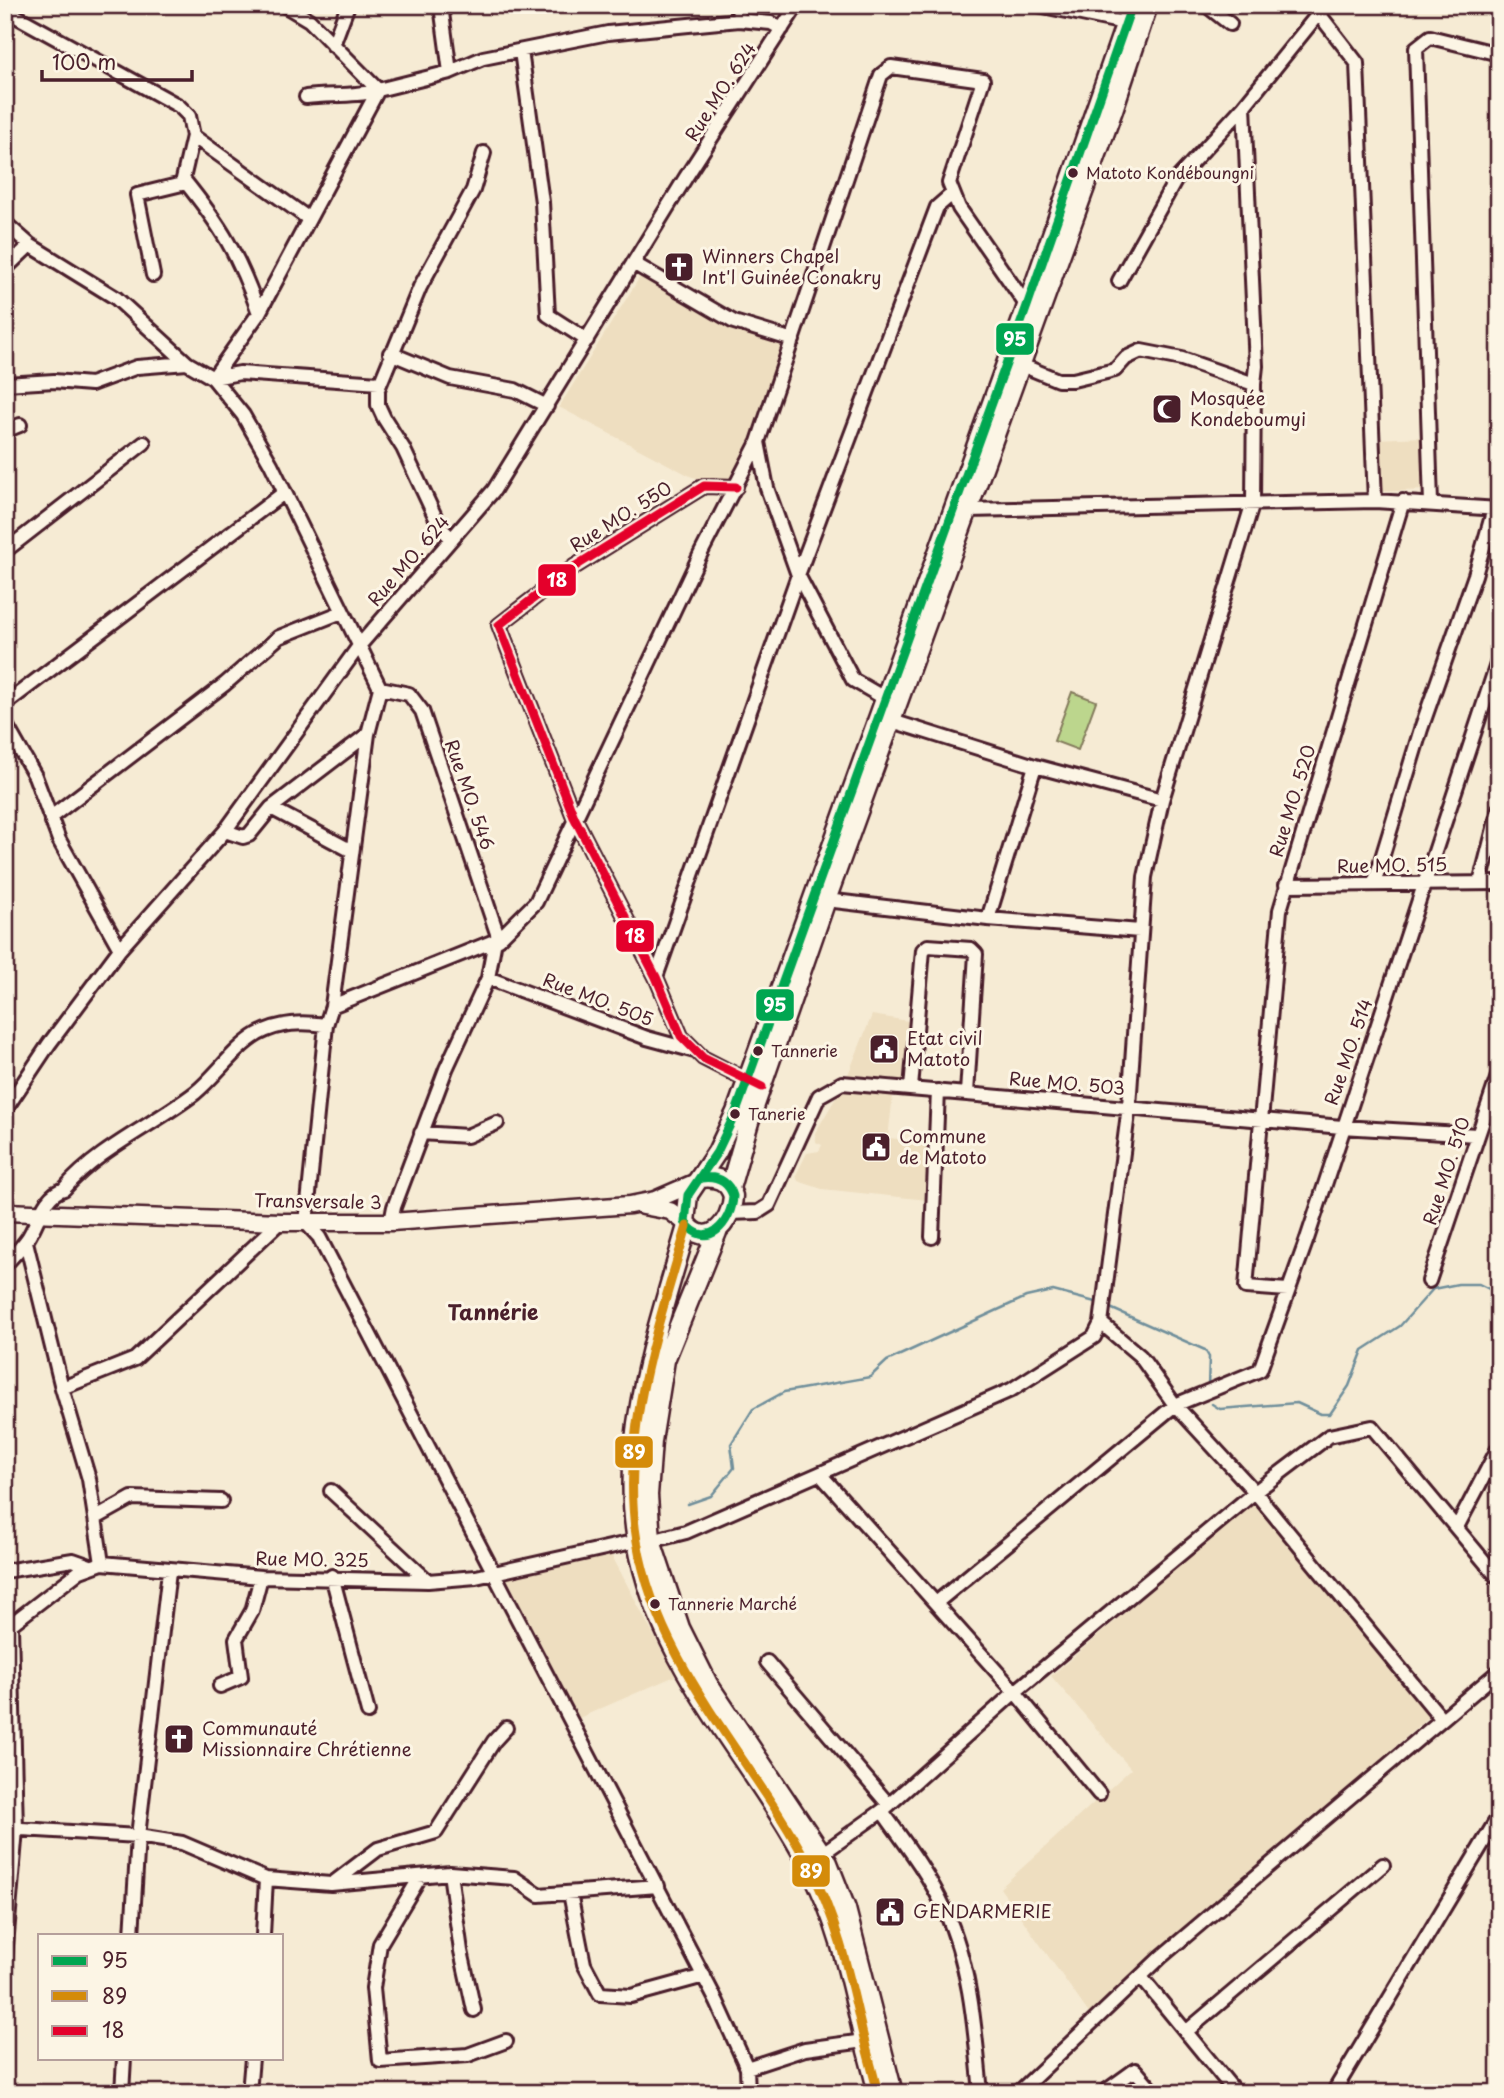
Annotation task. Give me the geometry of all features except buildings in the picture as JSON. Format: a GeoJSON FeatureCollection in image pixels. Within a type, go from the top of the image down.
{"type":"FeatureCollection","features":[{"type":"Feature","properties":{"kind":"highway"},"geometry":{"type":"LineString","coordinates":[[893,2093],[846,1909],[823,1853],[713,1693],[680,1628],[644,1541],[633,1495],[635,1437],[650,1354],[686,1224],[684,1208],[697,1180],[754,1084],[826,900],[968,510],[1014,362],[1027,306],[1132,5]]}},
{"type":"Feature","properties":{"kind":"highway"},"geometry":{"type":"LineString","coordinates":[[878,2093],[832,1913],[796,1842],[706,1707],[669,1641],[646,1580],[644,1541],[650,1468],[665,1360],[717,1232],[733,1204],[730,1188],[754,1084],[884,698],[1014,362],[1147,5]]}},
{"type":"Feature","properties":{"kind":"highway"},"geometry":{"type":"LineString","coordinates":[[697,1180],[719,1179],[730,1188]]}},
{"type":"Feature","properties":{"kind":"highway"},"geometry":{"type":"LineString","coordinates":[[686,1224],[698,1235],[717,1232]]}},
{"type":"Feature","properties":{"kind":"main road","name":"Transversale 3"},"geometry":{"type":"LineString","coordinates":[[5,1212],[306,1223],[391,1222],[630,1205],[655,1200],[697,1180]]}},
{"type":"Feature","properties":{"kind":"main road","name":"Transversale 3"},"geometry":{"type":"LineString","coordinates":[[630,1205],[670,1211],[686,1224]]}},
{"type":"Feature","properties":{"kind":"street"},"geometry":{"type":"LineString","coordinates":[[284,5],[309,20],[378,90]]}},
{"type":"Feature","properties":{"kind":"street"},"geometry":{"type":"LineString","coordinates":[[333,45],[348,5]]}},
{"type":"Feature","properties":{"kind":"street"},"geometry":{"type":"LineString","coordinates":[[444,5],[442,13],[450,72]]}},
{"type":"Feature","properties":{"kind":"street"},"geometry":{"type":"LineString","coordinates":[[738,5],[738,20]]}},
{"type":"Feature","properties":{"kind":"street","name":"Rue MO. 624"},"geometry":{"type":"LineString","coordinates":[[5,1110],[49,1044],[120,949],[225,831],[359,646],[494,489],[633,263],[797,5]]}},
{"type":"Feature","properties":{"kind":"street"},"geometry":{"type":"LineString","coordinates":[[1038,5],[1125,23]]}},
{"type":"Feature","properties":{"kind":"street"},"geometry":{"type":"LineString","coordinates":[[1206,5],[1230,24]]}},
{"type":"Feature","properties":{"kind":"street"},"geometry":{"type":"LineString","coordinates":[[1119,281],[1175,181],[1244,106],[1316,8],[1357,63],[1375,501]]}},
{"type":"Feature","properties":{"kind":"street"},"geometry":{"type":"LineString","coordinates":[[5,10],[179,106],[189,116],[194,135],[183,179],[222,227],[241,264],[259,313]]}},
{"type":"Feature","properties":{"kind":"street"},"geometry":{"type":"LineString","coordinates":[[306,97],[351,93],[360,96],[450,72],[483,58],[607,33],[738,20],[771,23],[782,29]]}},
{"type":"Feature","properties":{"kind":"street"},"geometry":{"type":"LineString","coordinates":[[1431,503],[1416,48],[1430,37],[1499,54]]}},
{"type":"Feature","properties":{"kind":"street"},"geometry":{"type":"LineString","coordinates":[[520,51],[542,202],[548,316],[587,340]]}},
{"type":"Feature","properties":{"kind":"street"},"geometry":{"type":"LineString","coordinates":[[332,1006],[497,940],[537,902],[574,817],[758,442],[881,75],[891,67],[983,80],[949,183],[959,208],[1027,306]]}},
{"type":"Feature","properties":{"kind":"street"},"geometry":{"type":"LineString","coordinates":[[213,378],[259,313],[378,90]]}},
{"type":"Feature","properties":{"kind":"street"},"geometry":{"type":"LineString","coordinates":[[1244,106],[1256,366],[1253,502],[1162,800],[1145,877],[1129,1106],[1103,1312],[1140,1356],[1175,1405],[1255,1492],[1441,1718]]}},
{"type":"Feature","properties":{"kind":"street"},"geometry":{"type":"LineString","coordinates":[[194,135],[309,219]]}},
{"type":"Feature","properties":{"kind":"street"},"geometry":{"type":"LineString","coordinates":[[452,539],[440,527],[404,448],[384,418],[378,405],[379,383],[420,287],[473,190],[484,153]]}},
{"type":"Feature","properties":{"kind":"street"},"geometry":{"type":"LineString","coordinates":[[153,275],[137,195],[186,183]]}},
{"type":"Feature","properties":{"kind":"street"},"geometry":{"type":"LineString","coordinates":[[656,977],[798,575],[937,207],[953,193]]}},
{"type":"Feature","properties":{"kind":"street"},"geometry":{"type":"LineString","coordinates":[[5,223],[30,245],[116,298],[187,363],[213,378],[243,415],[285,492],[380,688],[368,734],[332,1006],[326,1025],[306,1223],[319,1237],[704,1976],[747,2068],[748,2093]]}},
{"type":"Feature","properties":{"kind":"street"},"geometry":{"type":"LineString","coordinates":[[5,269],[30,245]]}},
{"type":"Feature","properties":{"kind":"street"},"geometry":{"type":"LineString","coordinates":[[633,263],[734,322],[793,340]]}},
{"type":"Feature","properties":{"kind":"street"},"geometry":{"type":"LineString","coordinates":[[1014,362],[1058,380],[1073,380],[1115,370],[1126,358],[1141,351],[1193,362],[1254,384]]}},
{"type":"Feature","properties":{"kind":"street"},"geometry":{"type":"LineString","coordinates":[[390,354],[450,378],[516,390],[547,406]]}},
{"type":"Feature","properties":{"kind":"street"},"geometry":{"type":"LineString","coordinates":[[5,384],[54,381],[91,384],[137,367],[187,363]]}},
{"type":"Feature","properties":{"kind":"street"},"geometry":{"type":"LineString","coordinates":[[213,378],[240,373],[379,383]]}},
{"type":"Feature","properties":{"kind":"street"},"geometry":{"type":"LineString","coordinates":[[5,431],[20,425]]}},
{"type":"Feature","properties":{"kind":"street"},"geometry":{"type":"LineString","coordinates":[[758,442],[767,488],[798,575],[853,680],[884,698]]}},
{"type":"Feature","properties":{"kind":"street"},"geometry":{"type":"LineString","coordinates":[[5,551],[144,443]]}},
{"type":"Feature","properties":{"kind":"street"},"geometry":{"type":"LineString","coordinates":[[743,474],[755,475],[767,488]]}},
{"type":"Feature","properties":{"kind":"street","name":"Rue MO. 550"},"geometry":{"type":"LineString","coordinates":[[574,817],[499,625],[574,567],[704,486],[736,488]]}},
{"type":"Feature","properties":{"kind":"street"},"geometry":{"type":"LineString","coordinates":[[5,704],[285,492]]}},
{"type":"Feature","properties":{"kind":"street"},"geometry":{"type":"LineString","coordinates":[[968,510],[1375,501],[1496,509],[1421,729],[1374,884]]}},
{"type":"Feature","properties":{"kind":"street","name":"Rue MO. 520"},"geometry":{"type":"LineString","coordinates":[[1288,1290],[1246,1287],[1280,910],[1403,501]]}},
{"type":"Feature","properties":{"kind":"street"},"geometry":{"type":"LineString","coordinates":[[51,817],[225,684],[279,637],[342,612]]}},
{"type":"Feature","properties":{"kind":"street","name":"Rue MO. 514"},"geometry":{"type":"LineString","coordinates":[[936,1604],[1175,1405],[1259,1370],[1426,883],[1499,658]]}},
{"type":"Feature","properties":{"kind":"street","name":"Rue MO. 546"},"geometry":{"type":"LineString","coordinates":[[380,688],[409,694],[422,711],[497,940]]}},
{"type":"Feature","properties":{"kind":"street"},"geometry":{"type":"LineString","coordinates":[[892,721],[1035,766],[1162,800]]}},
{"type":"Feature","properties":{"kind":"street"},"geometry":{"type":"LineString","coordinates":[[5,723],[35,776],[59,840],[120,949]]}},
{"type":"Feature","properties":{"kind":"street"},"geometry":{"type":"LineString","coordinates":[[225,831],[243,837],[249,835],[271,808],[368,734]]}},
{"type":"Feature","properties":{"kind":"street"},"geometry":{"type":"LineString","coordinates":[[988,919],[1035,766]]}},
{"type":"Feature","properties":{"kind":"street"},"geometry":{"type":"LineString","coordinates":[[271,808],[352,851]]}},
{"type":"Feature","properties":{"kind":"street"},"geometry":{"type":"LineString","coordinates":[[1480,883],[1499,809]]}},
{"type":"Feature","properties":{"kind":"street"},"geometry":{"type":"LineString","coordinates":[[574,817],[656,977],[681,1036],[697,1052],[754,1084]]}},
{"type":"Feature","properties":{"kind":"street","name":"Rue MO. 515"},"geometry":{"type":"LineString","coordinates":[[1286,885],[1499,883]]}},
{"type":"Feature","properties":{"kind":"street"},"geometry":{"type":"LineString","coordinates":[[826,900],[988,919],[1140,931]]}},
{"type":"Feature","properties":{"kind":"street"},"geometry":{"type":"LineString","coordinates":[[391,1222],[394,1207],[446,1069],[488,978],[497,940]]}},
{"type":"Feature","properties":{"kind":"street"},"geometry":{"type":"LineString","coordinates":[[911,1088],[923,950],[928,946],[971,949],[976,954],[967,1093]]}},
{"type":"Feature","properties":{"kind":"street","name":"Rue MO. 505"},"geometry":{"type":"LineString","coordinates":[[488,978],[647,1038],[697,1052]]}},
{"type":"Feature","properties":{"kind":"street"},"geometry":{"type":"LineString","coordinates":[[5,1265],[26,1242],[40,1213],[56,1191],[64,1189],[103,1153],[156,1121],[197,1091],[257,1035],[293,1021],[326,1025]]}},
{"type":"Feature","properties":{"kind":"street","name":"Rue MO. 510"},"geometry":{"type":"LineString","coordinates":[[1429,1281],[1499,1073]]}},
{"type":"Feature","properties":{"kind":"street","name":"Rue MO. 503"},"geometry":{"type":"LineString","coordinates":[[729,1213],[758,1212],[769,1205],[783,1181],[810,1111],[830,1087],[842,1083],[1129,1106],[1342,1127],[1477,1136]]}},
{"type":"Feature","properties":{"kind":"street"},"geometry":{"type":"LineString","coordinates":[[932,1237],[938,1091]]}},
{"type":"Feature","properties":{"kind":"street"},"geometry":{"type":"LineString","coordinates":[[421,1133],[467,1136],[497,1123]]}},
{"type":"Feature","properties":{"kind":"street"},"geometry":{"type":"LineString","coordinates":[[62,1388],[135,1359],[280,1222]]}},
{"type":"Feature","properties":{"kind":"street"},"geometry":{"type":"LineString","coordinates":[[5,1957],[10,1828],[8,1628],[96,1564],[96,1518],[89,1479],[62,1388],[26,1242]]}},
{"type":"Feature","properties":{"kind":"street","name":"Rue MO. 325"},"geometry":{"type":"LineString","coordinates":[[5,1571],[74,1560],[169,1571],[261,1577],[332,1576],[428,1581],[492,1573],[687,1531],[1011,1390],[1094,1336],[1103,1312]]}},
{"type":"Feature","properties":{"kind":"street"},"geometry":{"type":"LineString","coordinates":[[823,1853],[885,1808],[1015,1692],[1255,1492],[1329,1436],[1372,1427],[1499,1579]]}},
{"type":"Feature","properties":{"kind":"street"},"geometry":{"type":"LineString","coordinates":[[1457,1527],[1499,1447]]}},
{"type":"Feature","properties":{"kind":"street"},"geometry":{"type":"LineString","coordinates":[[820,1474],[1015,1692],[1099,1794]]}},
{"type":"Feature","properties":{"kind":"street"},"geometry":{"type":"LineString","coordinates":[[331,1491],[428,1581]]}},
{"type":"Feature","properties":{"kind":"street"},"geometry":{"type":"LineString","coordinates":[[96,1518],[132,1498],[221,1501]]}},
{"type":"Feature","properties":{"kind":"street"},"geometry":{"type":"LineString","coordinates":[[132,1934],[138,1836],[169,1571]]}},
{"type":"Feature","properties":{"kind":"street"},"geometry":{"type":"LineString","coordinates":[[332,1576],[368,1712]]}},
{"type":"Feature","properties":{"kind":"street"},"geometry":{"type":"LineString","coordinates":[[220,1686],[241,1677],[236,1639],[252,1611],[261,1577]]}},
{"type":"Feature","properties":{"kind":"street"},"geometry":{"type":"LineString","coordinates":[[767,1662],[885,1808],[922,1866],[945,1909],[962,1955],[973,2012],[981,2093]]}},
{"type":"Feature","properties":{"kind":"street"},"geometry":{"type":"LineString","coordinates":[[1018,2093],[1141,1977],[1499,1671]]}},
{"type":"Feature","properties":{"kind":"street"},"geometry":{"type":"LineString","coordinates":[[331,1884],[378,1849],[436,1832],[494,1741],[506,1728]]}},
{"type":"Feature","properties":{"kind":"street"},"geometry":{"type":"LineString","coordinates":[[1332,2093],[1499,1816]]}},
{"type":"Feature","properties":{"kind":"street"},"geometry":{"type":"LineString","coordinates":[[10,1828],[138,1836],[182,1843],[266,1880],[331,1884],[450,1873],[514,1878],[539,1895],[658,1886]]}},
{"type":"Feature","properties":{"kind":"street"},"geometry":{"type":"LineString","coordinates":[[1187,2031],[1382,1865]]}},
{"type":"Feature","properties":{"kind":"street"},"geometry":{"type":"LineString","coordinates":[[450,1873],[461,1951],[474,2010]]}},
{"type":"Feature","properties":{"kind":"street"},"geometry":{"type":"LineString","coordinates":[[420,1877],[380,1944],[373,1988],[380,2061],[468,2055],[506,2041]]}},
{"type":"Feature","properties":{"kind":"street"},"geometry":{"type":"LineString","coordinates":[[263,1934],[266,1880]]}},
{"type":"Feature","properties":{"kind":"street"},"geometry":{"type":"LineString","coordinates":[[570,1893],[584,1964],[600,1994],[631,1996],[704,1976]]}},
{"type":"Feature","properties":{"kind":"street"},"geometry":{"type":"LineString","coordinates":[[1141,1977],[1236,2093]]}},
{"type":"Feature","properties":{"kind":"street"},"geometry":{"type":"LineString","coordinates":[[747,2068],[805,2049],[864,2041]]}},
{"type":"Feature","properties":{"kind":"street"},"geometry":{"type":"LineString","coordinates":[[122,2093],[124,2060]]}},
{"type":"Feature","properties":{"kind":"street"},"geometry":{"type":"LineString","coordinates":[[249,2093],[252,2060]]}},
{"type":"Feature","properties":{"kind":"street"},"geometry":{"type":"LineString","coordinates":[[1103,2093],[1135,2070],[1155,2093]]}},
{"type":"Feature","properties":{"kind":"shaded area"},"geometry":{"type":"Polygon","coordinates":[[[643,272],[737,330],[785,344],[756,440],[745,450],[727,483],[692,477],[559,407],[643,272]]]}},
{"type":"Feature","properties":{"kind":"shaded area"},"geometry":{"type":"Polygon","coordinates":[[[1424,437],[1425,490],[1378,492],[1375,439],[1424,437]]]}},
{"type":"Feature","properties":{"kind":"shaded area","name":"Etat civil Matoto"},"geometry":{"type":"Polygon","coordinates":[[[872,1015],[914,1022],[907,1081],[847,1077],[872,1015]]]}},
{"type":"Feature","properties":{"kind":"shaded area","name":"Commune de Matoto"},"geometry":{"type":"Polygon","coordinates":[[[840,1091],[893,1095],[888,1138],[932,1142],[928,1200],[822,1189],[798,1181],[796,1175],[807,1153],[819,1151],[822,1145],[816,1142],[815,1133],[840,1091]]]}},
{"type":"Feature","properties":{"kind":"shaded area"},"geometry":{"type":"Polygon","coordinates":[[[1253,1503],[1431,1715],[1090,2015],[1000,1888],[1131,1769],[1051,1676],[1253,1503]]]}},
{"type":"Feature","properties":{"kind":"shaded area"},"geometry":{"type":"Polygon","coordinates":[[[611,1554],[675,1676],[579,1718],[506,1577],[611,1554]]]}},
{"type":"Feature","properties":{"kind":"green space"},"geometry":{"type":"Polygon","coordinates":[[[1072,692],[1096,701],[1078,750],[1054,741],[1072,692]]]}},
{"type":"Feature","properties":{"kind":"waterway"},"geometry":{"type":"LineString","coordinates":[[1212,1404],[1220,1409],[1297,1403],[1321,1414],[1330,1414],[1349,1386],[1363,1350],[1400,1326],[1433,1289],[1458,1284],[1479,1284],[1499,1294]]}},
{"type":"Feature","properties":{"kind":"waterway"},"geometry":{"type":"LineString","coordinates":[[688,1504],[711,1496],[734,1468],[731,1444],[753,1409],[784,1392],[870,1377],[887,1361],[1026,1297],[1053,1291],[1099,1303]]}},
{"type":"Feature","properties":{"kind":"waterway"},"geometry":{"type":"LineString","coordinates":[[1108,1307],[1205,1350],[1209,1357],[1208,1387]]}},
{"type":"Feature","properties":{"kind":"transit line","name":"95"},"geometry":{"type":"LineString","coordinates":[[701,1178],[721,1180],[733,1196],[732,1206],[723,1224],[709,1234],[693,1231],[685,1222],[688,1195],[717,1152],[736,1112],[1027,306],[1132,5]]}},
{"type":"Feature","properties":{"kind":"transit line","name":"18"},"geometry":{"type":"LineString","coordinates":[[736,487],[704,486],[574,567],[499,625],[574,817],[656,977],[681,1036],[703,1058],[762,1087]]}},
{"type":"Feature","properties":{"kind":"transit line","name":"89"},"geometry":{"type":"LineString","coordinates":[[687,1226],[654,1342],[637,1421],[633,1461],[637,1541],[648,1587],[665,1630],[686,1670],[709,1710],[786,1826],[819,1886],[841,1947],[878,2093]]}},
{"type":"Feature","properties":{"kind":"place","name":"Matoto Kondéboungni"},"geometry":{"type":"Point","coordinates":[1073,173]}},
{"type":"Feature","properties":{"kind":"place","name":"Winners Chapel Int'l Guinée Conakry"},"geometry":{"type":"Point","coordinates":[679,267]}},
{"type":"Feature","properties":{"kind":"place","name":"Mosquée Kondeboumyi"},"geometry":{"type":"Point","coordinates":[1167,409]}},
{"type":"Feature","properties":{"kind":"place","name":"Etat civil Matoto"},"geometry":{"type":"Point","coordinates":[884,1049]}},
{"type":"Feature","properties":{"kind":"place","name":"Tannerie"},"geometry":{"type":"Point","coordinates":[758,1051]}},
{"type":"Feature","properties":{"kind":"place","name":"Tanerie"},"geometry":{"type":"Point","coordinates":[735,1114]}},
{"type":"Feature","properties":{"kind":"place","name":"Commune de Matoto"},"geometry":{"type":"Point","coordinates":[876,1147]}},
{"type":"Feature","properties":{"kind":"place","name":"Tannerie Marché"},"geometry":{"type":"Point","coordinates":[655,1604]}},
{"type":"Feature","properties":{"kind":"place","name":"Communauté Missionnaire Chrétienne"},"geometry":{"type":"Point","coordinates":[179,1739]}},
{"type":"Feature","properties":{"kind":"place","name":"GENDARMERIE"},"geometry":{"type":"Point","coordinates":[890,1912]}},
{"type":"Feature","properties":{"kind":"district","name":"Tannérie"},"geometry":{"type":"Point","coordinates":[493,1313]}}]}
